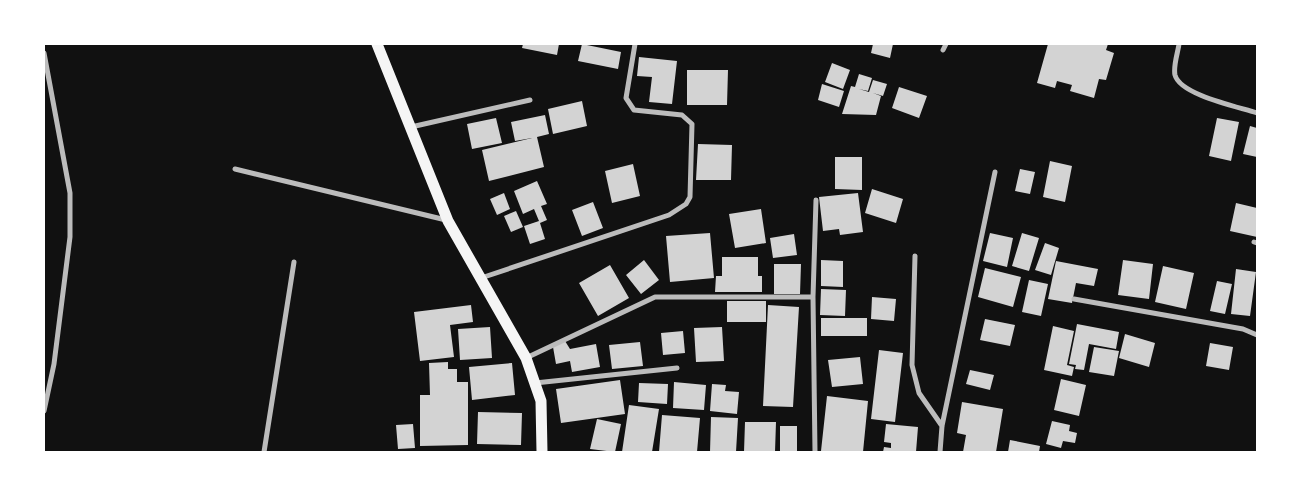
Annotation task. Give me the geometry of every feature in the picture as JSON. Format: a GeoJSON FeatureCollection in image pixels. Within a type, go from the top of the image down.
{"type":"FeatureCollection","features":[{"type":"Feature","properties":{"kind":"main road"},"geometry":{"type":"LineString","coordinates":[[377,44],[409,128],[448,221],[526,358],[541,401],[542,452]]}},
{"type":"Feature","properties":{"kind":"street"},"geometry":{"type":"LineString","coordinates":[[481,278],[669,214],[686,204],[690,197],[692,124],[682,115],[634,110],[626,98],[635,44]]}},
{"type":"Feature","properties":{"kind":"street"},"geometry":{"type":"LineString","coordinates":[[942,50],[946,44]]}},
{"type":"Feature","properties":{"kind":"street"},"geometry":{"type":"LineString","coordinates":[[1179,44],[1175,74],[1180,84],[1194,93],[1257,113]]}},
{"type":"Feature","properties":{"kind":"street"},"geometry":{"type":"LineString","coordinates":[[44,53],[70,193],[70,237],[54,364],[44,411]]}},
{"type":"Feature","properties":{"kind":"street"},"geometry":{"type":"LineString","coordinates":[[409,128],[530,100]]}},
{"type":"Feature","properties":{"kind":"street"},"geometry":{"type":"LineString","coordinates":[[235,169],[448,221]]}},
{"type":"Feature","properties":{"kind":"street"},"geometry":{"type":"LineString","coordinates":[[940,452],[942,426],[994,172]]}},
{"type":"Feature","properties":{"kind":"street"},"geometry":{"type":"LineString","coordinates":[[815,452],[813,297],[816,200]]}},
{"type":"Feature","properties":{"kind":"street"},"geometry":{"type":"LineString","coordinates":[[915,256],[912,365],[919,392],[942,426]]}},
{"type":"Feature","properties":{"kind":"street"},"geometry":{"type":"LineString","coordinates":[[264,452],[294,262]]}},
{"type":"Feature","properties":{"kind":"street"},"geometry":{"type":"LineString","coordinates":[[526,358],[656,296],[813,297]]}},
{"type":"Feature","properties":{"kind":"street"},"geometry":{"type":"LineString","coordinates":[[1074,299],[1243,329],[1257,335]]}},
{"type":"Feature","properties":{"kind":"street"},"geometry":{"type":"LineString","coordinates":[[535,383],[678,368]]}},
{"type":"Feature","properties":{"kind":"building"},"geometry":{"type":"Polygon","coordinates":[[[523,44],[559,44],[557,55],[522,48],[523,44]]]}},
{"type":"Feature","properties":{"kind":"building"},"geometry":{"type":"Polygon","coordinates":[[[582,44],[621,52],[618,69],[578,61],[582,44]]]}},
{"type":"Feature","properties":{"kind":"building"},"geometry":{"type":"Polygon","coordinates":[[[873,44],[893,44],[890,58],[871,53],[873,44]]]}},
{"type":"Feature","properties":{"kind":"building"},"geometry":{"type":"Polygon","coordinates":[[[1048,44],[1108,44],[1106,50],[1114,53],[1106,80],[1099,79],[1094,98],[1070,91],[1072,85],[1057,81],[1055,88],[1037,83],[1048,44]]]}},
{"type":"Feature","properties":{"kind":"building"},"geometry":{"type":"Polygon","coordinates":[[[639,57],[677,61],[672,104],[649,102],[652,77],[637,76],[639,57]]]}},
{"type":"Feature","properties":{"kind":"building"},"geometry":{"type":"Polygon","coordinates":[[[832,63],[850,70],[843,89],[825,82],[832,63]]]}},
{"type":"Feature","properties":{"kind":"building"},"geometry":{"type":"Polygon","coordinates":[[[687,70],[728,70],[727,105],[687,105],[687,70]]]}},
{"type":"Feature","properties":{"kind":"building"},"geometry":{"type":"Polygon","coordinates":[[[859,74],[872,78],[868,91],[859,89],[869,92],[873,80],[887,84],[883,96],[873,93],[881,96],[876,115],[842,114],[851,86],[855,87],[859,74]]]}},
{"type":"Feature","properties":{"kind":"building"},"geometry":{"type":"Polygon","coordinates":[[[822,84],[844,91],[839,107],[818,100],[822,84]]]}},
{"type":"Feature","properties":{"kind":"building"},"geometry":{"type":"Polygon","coordinates":[[[899,87],[927,96],[919,118],[892,108],[899,87]]]}},
{"type":"Feature","properties":{"kind":"building"},"geometry":{"type":"Polygon","coordinates":[[[582,101],[587,126],[553,134],[548,109],[582,101]]]}},
{"type":"Feature","properties":{"kind":"building"},"geometry":{"type":"Polygon","coordinates":[[[545,115],[549,134],[537,137],[544,167],[489,181],[482,150],[532,138],[515,141],[511,122],[545,115]]]}},
{"type":"Feature","properties":{"kind":"building"},"geometry":{"type":"Polygon","coordinates":[[[496,118],[502,143],[472,149],[467,124],[496,118]]]}},
{"type":"Feature","properties":{"kind":"building"},"geometry":{"type":"Polygon","coordinates":[[[1217,118],[1239,122],[1231,161],[1209,156],[1217,118]]]}},
{"type":"Feature","properties":{"kind":"building"},"geometry":{"type":"Polygon","coordinates":[[[1250,126],[1257,128],[1257,157],[1243,154],[1250,126]]]}},
{"type":"Feature","properties":{"kind":"building"},"geometry":{"type":"Polygon","coordinates":[[[698,144],[732,145],[731,180],[696,180],[698,144]]]}},
{"type":"Feature","properties":{"kind":"building"},"geometry":{"type":"Polygon","coordinates":[[[835,157],[862,157],[862,190],[835,189],[835,157]]]}},
{"type":"Feature","properties":{"kind":"building"},"geometry":{"type":"Polygon","coordinates":[[[1050,161],[1072,166],[1065,202],[1043,197],[1050,161]]]}},
{"type":"Feature","properties":{"kind":"building"},"geometry":{"type":"Polygon","coordinates":[[[633,164],[640,196],[612,203],[605,171],[633,164]]]}},
{"type":"Feature","properties":{"kind":"building"},"geometry":{"type":"Polygon","coordinates":[[[1020,169],[1035,172],[1030,194],[1015,191],[1020,169]]]}},
{"type":"Feature","properties":{"kind":"building"},"geometry":{"type":"Polygon","coordinates":[[[537,181],[547,204],[541,206],[547,220],[540,223],[545,239],[530,244],[524,226],[539,221],[534,209],[523,214],[514,191],[537,181]]]}},
{"type":"Feature","properties":{"kind":"building"},"geometry":{"type":"Polygon","coordinates":[[[872,189],[903,199],[896,223],[865,213],[872,189]]]}},
{"type":"Feature","properties":{"kind":"building"},"geometry":{"type":"Polygon","coordinates":[[[504,193],[510,209],[497,215],[490,199],[504,193]]]}},
{"type":"Feature","properties":{"kind":"building"},"geometry":{"type":"Polygon","coordinates":[[[858,193],[863,232],[840,235],[839,229],[823,231],[819,197],[858,193]]]}},
{"type":"Feature","properties":{"kind":"building"},"geometry":{"type":"Polygon","coordinates":[[[593,202],[603,228],[582,236],[572,210],[593,202]]]}},
{"type":"Feature","properties":{"kind":"building"},"geometry":{"type":"Polygon","coordinates":[[[1236,203],[1257,208],[1257,237],[1230,231],[1236,203]]]}},
{"type":"Feature","properties":{"kind":"building"},"geometry":{"type":"Polygon","coordinates":[[[761,209],[766,243],[735,248],[729,214],[761,209]]]}},
{"type":"Feature","properties":{"kind":"building"},"geometry":{"type":"Polygon","coordinates":[[[516,211],[523,227],[511,232],[504,216],[516,211]]]}},
{"type":"Feature","properties":{"kind":"building"},"geometry":{"type":"Polygon","coordinates":[[[710,233],[714,278],[670,282],[666,236],[710,233]]]}},
{"type":"Feature","properties":{"kind":"building"},"geometry":{"type":"Polygon","coordinates":[[[990,233],[1013,238],[1007,267],[983,261],[990,233]]]}},
{"type":"Feature","properties":{"kind":"building"},"geometry":{"type":"Polygon","coordinates":[[[1022,233],[1039,238],[1029,271],[1012,266],[1022,233]]]}},
{"type":"Feature","properties":{"kind":"building"},"geometry":{"type":"Polygon","coordinates":[[[794,234],[797,255],[773,258],[770,238],[794,234]]]}},
{"type":"Feature","properties":{"kind":"building"},"geometry":{"type":"Polygon","coordinates":[[[1045,243],[1059,248],[1051,275],[1035,270],[1045,243]]]}},
{"type":"Feature","properties":{"kind":"building"},"geometry":{"type":"Polygon","coordinates":[[[722,257],[758,257],[758,276],[762,276],[762,292],[715,292],[716,276],[722,276],[722,257]]]}},
{"type":"Feature","properties":{"kind":"building"},"geometry":{"type":"Polygon","coordinates":[[[644,260],[659,280],[641,294],[626,275],[644,260]]]}},
{"type":"Feature","properties":{"kind":"building"},"geometry":{"type":"Polygon","coordinates":[[[821,260],[843,261],[843,287],[821,286],[821,260]]]}},
{"type":"Feature","properties":{"kind":"building"},"geometry":{"type":"Polygon","coordinates":[[[1123,260],[1153,264],[1149,299],[1118,295],[1123,260]]]}},
{"type":"Feature","properties":{"kind":"building"},"geometry":{"type":"Polygon","coordinates":[[[1056,261],[1098,269],[1094,286],[1076,283],[1072,303],[1048,299],[1056,261]]]}},
{"type":"Feature","properties":{"kind":"building"},"geometry":{"type":"Polygon","coordinates":[[[774,264],[801,264],[800,294],[774,294],[774,264]]]}},
{"type":"Feature","properties":{"kind":"building"},"geometry":{"type":"Polygon","coordinates":[[[610,265],[629,298],[598,316],[579,283],[610,265]]]}},
{"type":"Feature","properties":{"kind":"building"},"geometry":{"type":"Polygon","coordinates":[[[1163,266],[1194,273],[1186,309],[1155,302],[1163,266]]]}},
{"type":"Feature","properties":{"kind":"building"},"geometry":{"type":"Polygon","coordinates":[[[985,268],[1021,277],[1013,307],[978,297],[985,268]]]}},
{"type":"Feature","properties":{"kind":"building"},"geometry":{"type":"Polygon","coordinates":[[[1236,269],[1256,272],[1250,316],[1231,314],[1236,269]]]}},
{"type":"Feature","properties":{"kind":"building"},"geometry":{"type":"Polygon","coordinates":[[[1029,280],[1048,284],[1041,316],[1022,312],[1029,280]]]}},
{"type":"Feature","properties":{"kind":"building"},"geometry":{"type":"Polygon","coordinates":[[[1217,281],[1232,284],[1225,314],[1210,311],[1217,281]]]}},
{"type":"Feature","properties":{"kind":"building"},"geometry":{"type":"Polygon","coordinates":[[[821,289],[846,290],[845,316],[820,315],[821,289]]]}},
{"type":"Feature","properties":{"kind":"building"},"geometry":{"type":"Polygon","coordinates":[[[872,297],[896,299],[894,321],[871,319],[872,297]]]}},
{"type":"Feature","properties":{"kind":"building"},"geometry":{"type":"Polygon","coordinates":[[[727,301],[766,301],[766,322],[727,322],[727,301]]]}},
{"type":"Feature","properties":{"kind":"building"},"geometry":{"type":"Polygon","coordinates":[[[471,305],[473,322],[450,325],[454,357],[420,361],[414,312],[471,305]]]}},
{"type":"Feature","properties":{"kind":"building"},"geometry":{"type":"Polygon","coordinates":[[[768,305],[799,307],[793,407],[763,406],[768,305]]]}},
{"type":"Feature","properties":{"kind":"building"},"geometry":{"type":"Polygon","coordinates":[[[821,318],[867,318],[867,336],[821,336],[821,318]]]}},
{"type":"Feature","properties":{"kind":"building"},"geometry":{"type":"Polygon","coordinates":[[[985,319],[1015,325],[1010,346],[980,340],[985,319]]]}},
{"type":"Feature","properties":{"kind":"building"},"geometry":{"type":"Polygon","coordinates":[[[1077,324],[1119,332],[1116,349],[1089,344],[1084,370],[1075,369],[1076,365],[1069,364],[1077,324]]]}},
{"type":"Feature","properties":{"kind":"building"},"geometry":{"type":"Polygon","coordinates":[[[1053,326],[1074,331],[1067,365],[1074,367],[1072,376],[1044,370],[1053,326]]]}},
{"type":"Feature","properties":{"kind":"building"},"geometry":{"type":"Polygon","coordinates":[[[490,327],[492,358],[460,360],[458,329],[490,327]]]}},
{"type":"Feature","properties":{"kind":"building"},"geometry":{"type":"Polygon","coordinates":[[[722,327],[724,361],[696,362],[694,328],[722,327]]]}},
{"type":"Feature","properties":{"kind":"building"},"geometry":{"type":"Polygon","coordinates":[[[683,331],[685,353],[663,355],[661,333],[683,331]]]}},
{"type":"Feature","properties":{"kind":"building"},"geometry":{"type":"Polygon","coordinates":[[[1125,334],[1155,343],[1149,367],[1119,358],[1125,334]]]}},
{"type":"Feature","properties":{"kind":"building"},"geometry":{"type":"Polygon","coordinates":[[[565,341],[570,349],[596,344],[600,367],[572,372],[570,361],[556,364],[553,347],[565,341]]]}},
{"type":"Feature","properties":{"kind":"building"},"geometry":{"type":"Polygon","coordinates":[[[640,342],[643,366],[612,369],[609,345],[640,342]]]}},
{"type":"Feature","properties":{"kind":"building"},"geometry":{"type":"Polygon","coordinates":[[[1210,343],[1233,347],[1229,370],[1206,366],[1210,343]]]}},
{"type":"Feature","properties":{"kind":"building"},"geometry":{"type":"Polygon","coordinates":[[[1094,347],[1119,351],[1114,376],[1089,372],[1094,347]]]}},
{"type":"Feature","properties":{"kind":"building"},"geometry":{"type":"Polygon","coordinates":[[[879,350],[903,353],[895,422],[871,419],[879,350]]]}},
{"type":"Feature","properties":{"kind":"building"},"geometry":{"type":"Polygon","coordinates":[[[860,357],[863,384],[832,387],[828,360],[860,357]]]}},
{"type":"Feature","properties":{"kind":"building"},"geometry":{"type":"Polygon","coordinates":[[[448,362],[448,369],[457,369],[457,382],[468,382],[468,445],[420,446],[420,395],[430,395],[429,363],[448,362]]]}},
{"type":"Feature","properties":{"kind":"building"},"geometry":{"type":"Polygon","coordinates":[[[512,363],[515,395],[472,400],[469,367],[512,363]]]}},
{"type":"Feature","properties":{"kind":"building"},"geometry":{"type":"Polygon","coordinates":[[[970,370],[994,375],[990,390],[966,384],[970,370]]]}},
{"type":"Feature","properties":{"kind":"building"},"geometry":{"type":"Polygon","coordinates":[[[1061,379],[1086,385],[1079,416],[1054,410],[1061,379]]]}},
{"type":"Feature","properties":{"kind":"building"},"geometry":{"type":"Polygon","coordinates":[[[620,380],[625,414],[561,423],[556,389],[620,380]]]}},
{"type":"Feature","properties":{"kind":"building"},"geometry":{"type":"Polygon","coordinates":[[[674,382],[706,385],[704,410],[673,408],[674,382]]]}},
{"type":"Feature","properties":{"kind":"building"},"geometry":{"type":"Polygon","coordinates":[[[639,383],[668,384],[667,404],[638,402],[639,383]]]}},
{"type":"Feature","properties":{"kind":"building"},"geometry":{"type":"Polygon","coordinates":[[[712,384],[726,385],[725,391],[739,392],[737,414],[710,411],[712,384]]]}},
{"type":"Feature","properties":{"kind":"building"},"geometry":{"type":"Polygon","coordinates":[[[827,396],[868,401],[863,452],[821,451],[827,396]]]}},
{"type":"Feature","properties":{"kind":"building"},"geometry":{"type":"Polygon","coordinates":[[[962,402],[1003,409],[996,452],[963,452],[966,435],[957,433],[962,402]]]}},
{"type":"Feature","properties":{"kind":"building"},"geometry":{"type":"Polygon","coordinates":[[[629,405],[659,409],[652,452],[622,452],[629,405]]]}},
{"type":"Feature","properties":{"kind":"building"},"geometry":{"type":"Polygon","coordinates":[[[478,412],[522,413],[521,445],[477,444],[478,412]]]}},
{"type":"Feature","properties":{"kind":"building"},"geometry":{"type":"Polygon","coordinates":[[[662,415],[700,418],[697,452],[659,452],[662,415]]]}},
{"type":"Feature","properties":{"kind":"building"},"geometry":{"type":"Polygon","coordinates":[[[711,417],[738,418],[736,452],[710,452],[711,417]]]}},
{"type":"Feature","properties":{"kind":"building"},"geometry":{"type":"Polygon","coordinates":[[[597,419],[621,424],[615,452],[590,449],[597,419]]]}},
{"type":"Feature","properties":{"kind":"building"},"geometry":{"type":"Polygon","coordinates":[[[1052,421],[1070,425],[1069,431],[1077,433],[1075,443],[1063,441],[1061,448],[1046,444],[1052,421]]]}},
{"type":"Feature","properties":{"kind":"building"},"geometry":{"type":"Polygon","coordinates":[[[745,422],[776,422],[775,452],[744,452],[745,422]]]}},
{"type":"Feature","properties":{"kind":"building"},"geometry":{"type":"Polygon","coordinates":[[[413,424],[415,448],[398,449],[396,425],[413,424]]]}},
{"type":"Feature","properties":{"kind":"building"},"geometry":{"type":"Polygon","coordinates":[[[886,424],[918,427],[916,452],[883,452],[884,447],[891,448],[891,443],[884,442],[886,424]]]}},
{"type":"Feature","properties":{"kind":"building"},"geometry":{"type":"Polygon","coordinates":[[[780,426],[797,426],[797,452],[780,452],[780,426]]]}},
{"type":"Feature","properties":{"kind":"building"},"geometry":{"type":"Polygon","coordinates":[[[1010,440],[1040,446],[1039,452],[1008,452],[1010,440]]]}}]}
